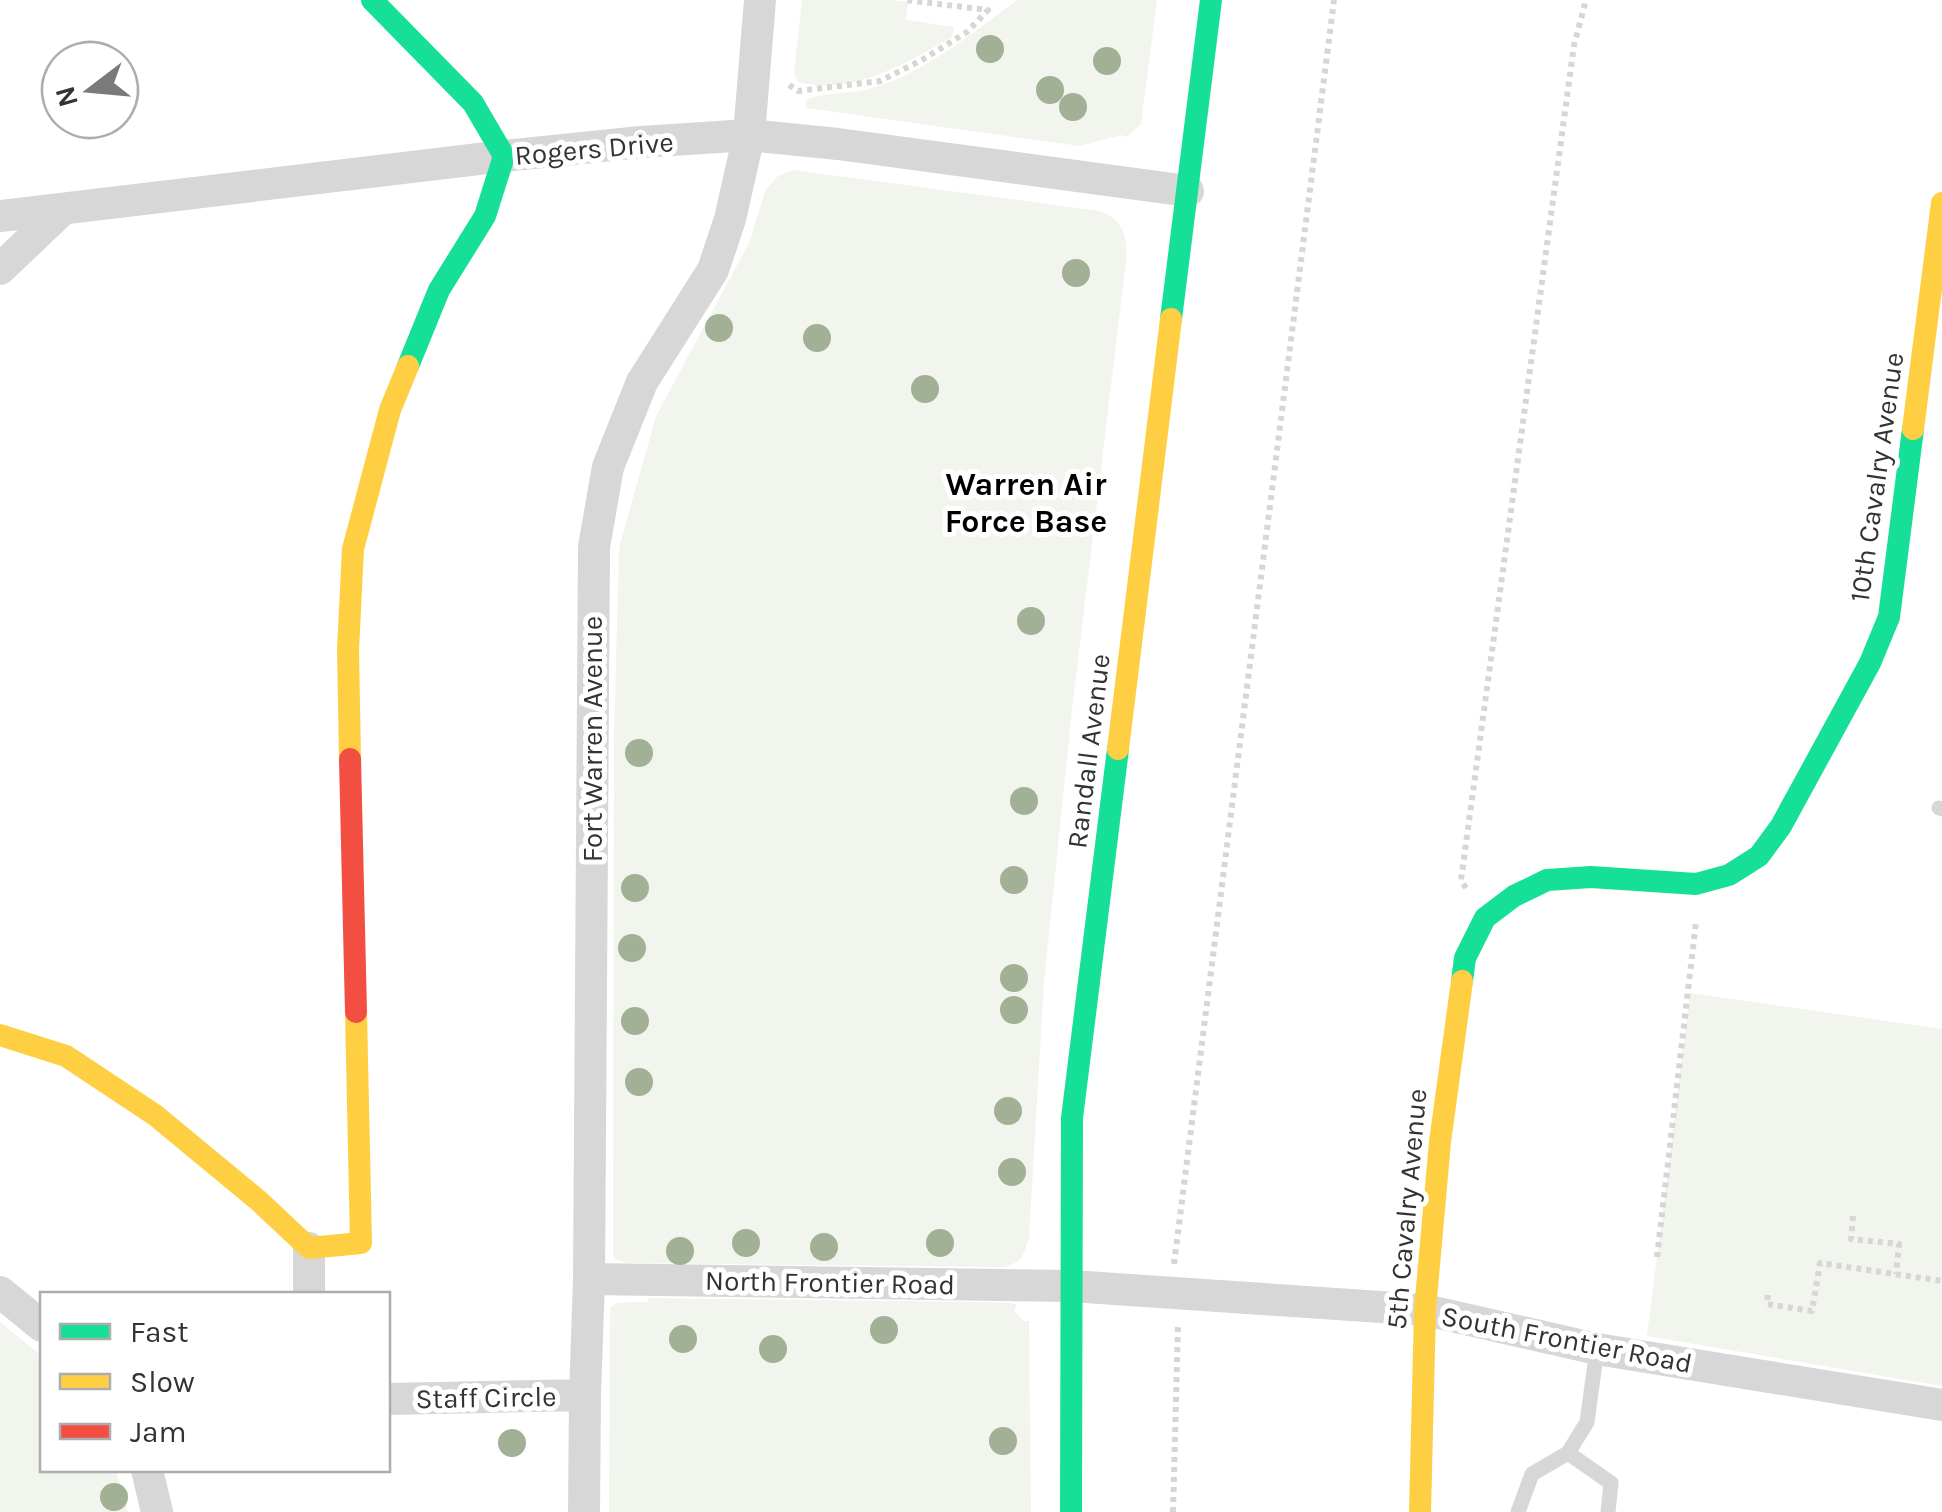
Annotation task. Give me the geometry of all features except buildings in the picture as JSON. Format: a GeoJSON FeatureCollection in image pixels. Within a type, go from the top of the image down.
{"type":"FeatureCollection","features":[{"type":"Feature","properties":{"kind":"street"},"geometry":{"type":"LineString","coordinates":[[308,1248],[360,1243],[348,650],[354,549],[390,410],[438,290],[485,216],[504,156],[473,103],[372,0]]}},
{"type":"Feature","properties":{"kind":"street","name":"Fort Warren Avenue"},"geometry":{"type":"LineString","coordinates":[[584,1512],[594,548],[608,467],[642,382],[712,270],[730,219],[749,135],[760,0]]}},
{"type":"Feature","properties":{"kind":"street","name":"Randall Avenue"},"geometry":{"type":"LineString","coordinates":[[1071,1512],[1072,1118],[1211,0]]}},
{"type":"Feature","properties":{"kind":"street","name":"Rogers Drive"},"geometry":{"type":"LineString","coordinates":[[0,216],[504,156],[749,135],[1188,191]]}},
{"type":"Feature","properties":{"kind":"street","name":"10th Cavalry Avenue"},"geometry":{"type":"LineString","coordinates":[[1485,918],[1514,896],[1547,880],[1590,877],[1696,884],[1728,875],[1759,856],[1781,826],[1870,663],[1889,617],[1942,203]]}},
{"type":"Feature","properties":{"kind":"street"},"geometry":{"type":"LineString","coordinates":[[0,269],[61,211]]}},
{"type":"Feature","properties":{"kind":"street","name":"5th Cavalry Avenue"},"geometry":{"type":"LineString","coordinates":[[1420,1512],[1425,1310],[1440,1142],[1465,958],[1485,918]]}},
{"type":"Feature","properties":{"kind":"street"},"geometry":{"type":"LineString","coordinates":[[0,1035],[66,1056],[154,1115],[260,1201],[308,1248],[309,1292]]}},
{"type":"Feature","properties":{"kind":"street","name":"North Frontier Road"},"geometry":{"type":"LineString","coordinates":[[589,1279],[1071,1286]]}},
{"type":"Feature","properties":{"kind":"street","name":"South Frontier Road"},"geometry":{"type":"LineString","coordinates":[[1071,1286],[1425,1310],[1597,1350],[1942,1405]]}},
{"type":"Feature","properties":{"kind":"street"},"geometry":{"type":"LineString","coordinates":[[0,1292],[40,1324]]}},
{"type":"Feature","properties":{"kind":"street","name":"Staff Circle"},"geometry":{"type":"LineString","coordinates":[[390,1399],[585,1394]]}},
{"type":"Feature","properties":{"kind":"street"},"geometry":{"type":"LineString","coordinates":[[147,1472],[157,1512]]}},
{"type":"Feature","properties":{"kind":"lane"},"geometry":{"type":"LineString","coordinates":[[1518,1512],[1532,1474],[1568,1453],[1587,1422],[1597,1350]]}},
{"type":"Feature","properties":{"kind":"lane"},"geometry":{"type":"LineString","coordinates":[[1568,1453],[1611,1483],[1608,1512]]}},
{"type":"Feature","properties":{"kind":"path"},"geometry":{"type":"LineString","coordinates":[[789,84],[798,91],[880,81],[967,32],[988,10],[906,0]]}},
{"type":"Feature","properties":{"kind":"path"},"geometry":{"type":"LineString","coordinates":[[1173,1512],[1178,1327],[1171,1293],[1334,0]]}},
{"type":"Feature","properties":{"kind":"path"},"geometry":{"type":"LineString","coordinates":[[1485,918],[1461,880],[1574,45],[1586,0]]}},
{"type":"Feature","properties":{"kind":"path"},"geometry":{"type":"LineString","coordinates":[[1657,1257],[1697,911]]}},
{"type":"Feature","properties":{"kind":"path"},"geometry":{"type":"LineString","coordinates":[[1853,1216],[1851,1239],[1900,1244],[1896,1274]]}},
{"type":"Feature","properties":{"kind":"path"},"geometry":{"type":"LineString","coordinates":[[1768,1295],[1767,1304],[1812,1310],[1820,1263],[1942,1281]]}},
{"type":"Feature","properties":{"kind":"shaded area"},"geometry":{"type":"Polygon","coordinates":[[[802,0],[908,2],[906,20],[954,27],[952,37],[898,66],[859,81],[839,85],[798,82],[794,72],[802,0]]]}},
{"type":"Feature","properties":{"kind":"shaded area"},"geometry":{"type":"Polygon","coordinates":[[[1017,0],[1157,0],[1141,124],[1127,137],[1121,135],[1080,146],[806,108],[806,100],[814,97],[868,89],[907,74],[946,52],[1017,0]]]}},
{"type":"Feature","properties":{"kind":"shaded area"},"geometry":{"type":"Polygon","coordinates":[[[793,170],[1100,211],[1119,224],[1125,237],[1126,261],[1044,982],[1029,1237],[1022,1257],[1004,1267],[627,1263],[613,1256],[614,738],[619,548],[656,416],[750,241],[765,191],[778,176],[793,170]]]}},
{"type":"Feature","properties":{"kind":"shaded area"},"geometry":{"type":"Polygon","coordinates":[[[1690,993],[1942,1029],[1942,1386],[1647,1336],[1690,993]]]}},
{"type":"Feature","properties":{"kind":"shaded area"},"geometry":{"type":"Polygon","coordinates":[[[649,1298],[1017,1305],[1014,1311],[1023,1321],[1029,1321],[1031,1512],[609,1512],[610,1308],[616,1303],[647,1302],[649,1298]]]}},
{"type":"Feature","properties":{"kind":"shaded area"},"geometry":{"type":"Polygon","coordinates":[[[0,1322],[40,1354],[40,1472],[117,1472],[128,1512],[0,1512],[0,1322]]]}},
{"type":"Feature","properties":{"kind":"traffic: fast"},"geometry":{"type":"LineString","coordinates":[[372,0],[473,103],[504,156],[485,216],[439,290],[408,366]]}},
{"type":"Feature","properties":{"kind":"traffic: fast"},"geometry":{"type":"LineString","coordinates":[[1171,319],[1211,0]]}},
{"type":"Feature","properties":{"kind":"traffic: fast"},"geometry":{"type":"LineString","coordinates":[[1462,981],[1465,958],[1485,918],[1514,896],[1547,880],[1591,877],[1696,884],[1729,875],[1759,856],[1781,826],[1870,663],[1889,617],[1913,429]]}},
{"type":"Feature","properties":{"kind":"traffic: fast"},"geometry":{"type":"LineString","coordinates":[[1071,1512],[1072,1118],[1118,749]]}},
{"type":"Feature","properties":{"kind":"traffic: slow"},"geometry":{"type":"LineString","coordinates":[[1913,429],[1942,203]]}},
{"type":"Feature","properties":{"kind":"traffic: slow"},"geometry":{"type":"LineString","coordinates":[[1118,749],[1171,319]]}},
{"type":"Feature","properties":{"kind":"traffic: slow"},"geometry":{"type":"LineString","coordinates":[[350,759],[348,650],[353,549],[390,410],[408,366]]}},
{"type":"Feature","properties":{"kind":"traffic: slow"},"geometry":{"type":"LineString","coordinates":[[1420,1512],[1425,1310],[1440,1142],[1462,981]]}},
{"type":"Feature","properties":{"kind":"traffic: slow"},"geometry":{"type":"LineString","coordinates":[[0,1035],[66,1056],[155,1115],[309,1248],[361,1243],[356,1012]]}},
{"type":"Feature","properties":{"kind":"traffic: jam"},"geometry":{"type":"LineString","coordinates":[[350,759],[356,1012]]}},
{"type":"Feature","properties":{"kind":"district","name":"Warren Air Force Base"},"geometry":{"type":"Point","coordinates":[1026,502]}}]}
